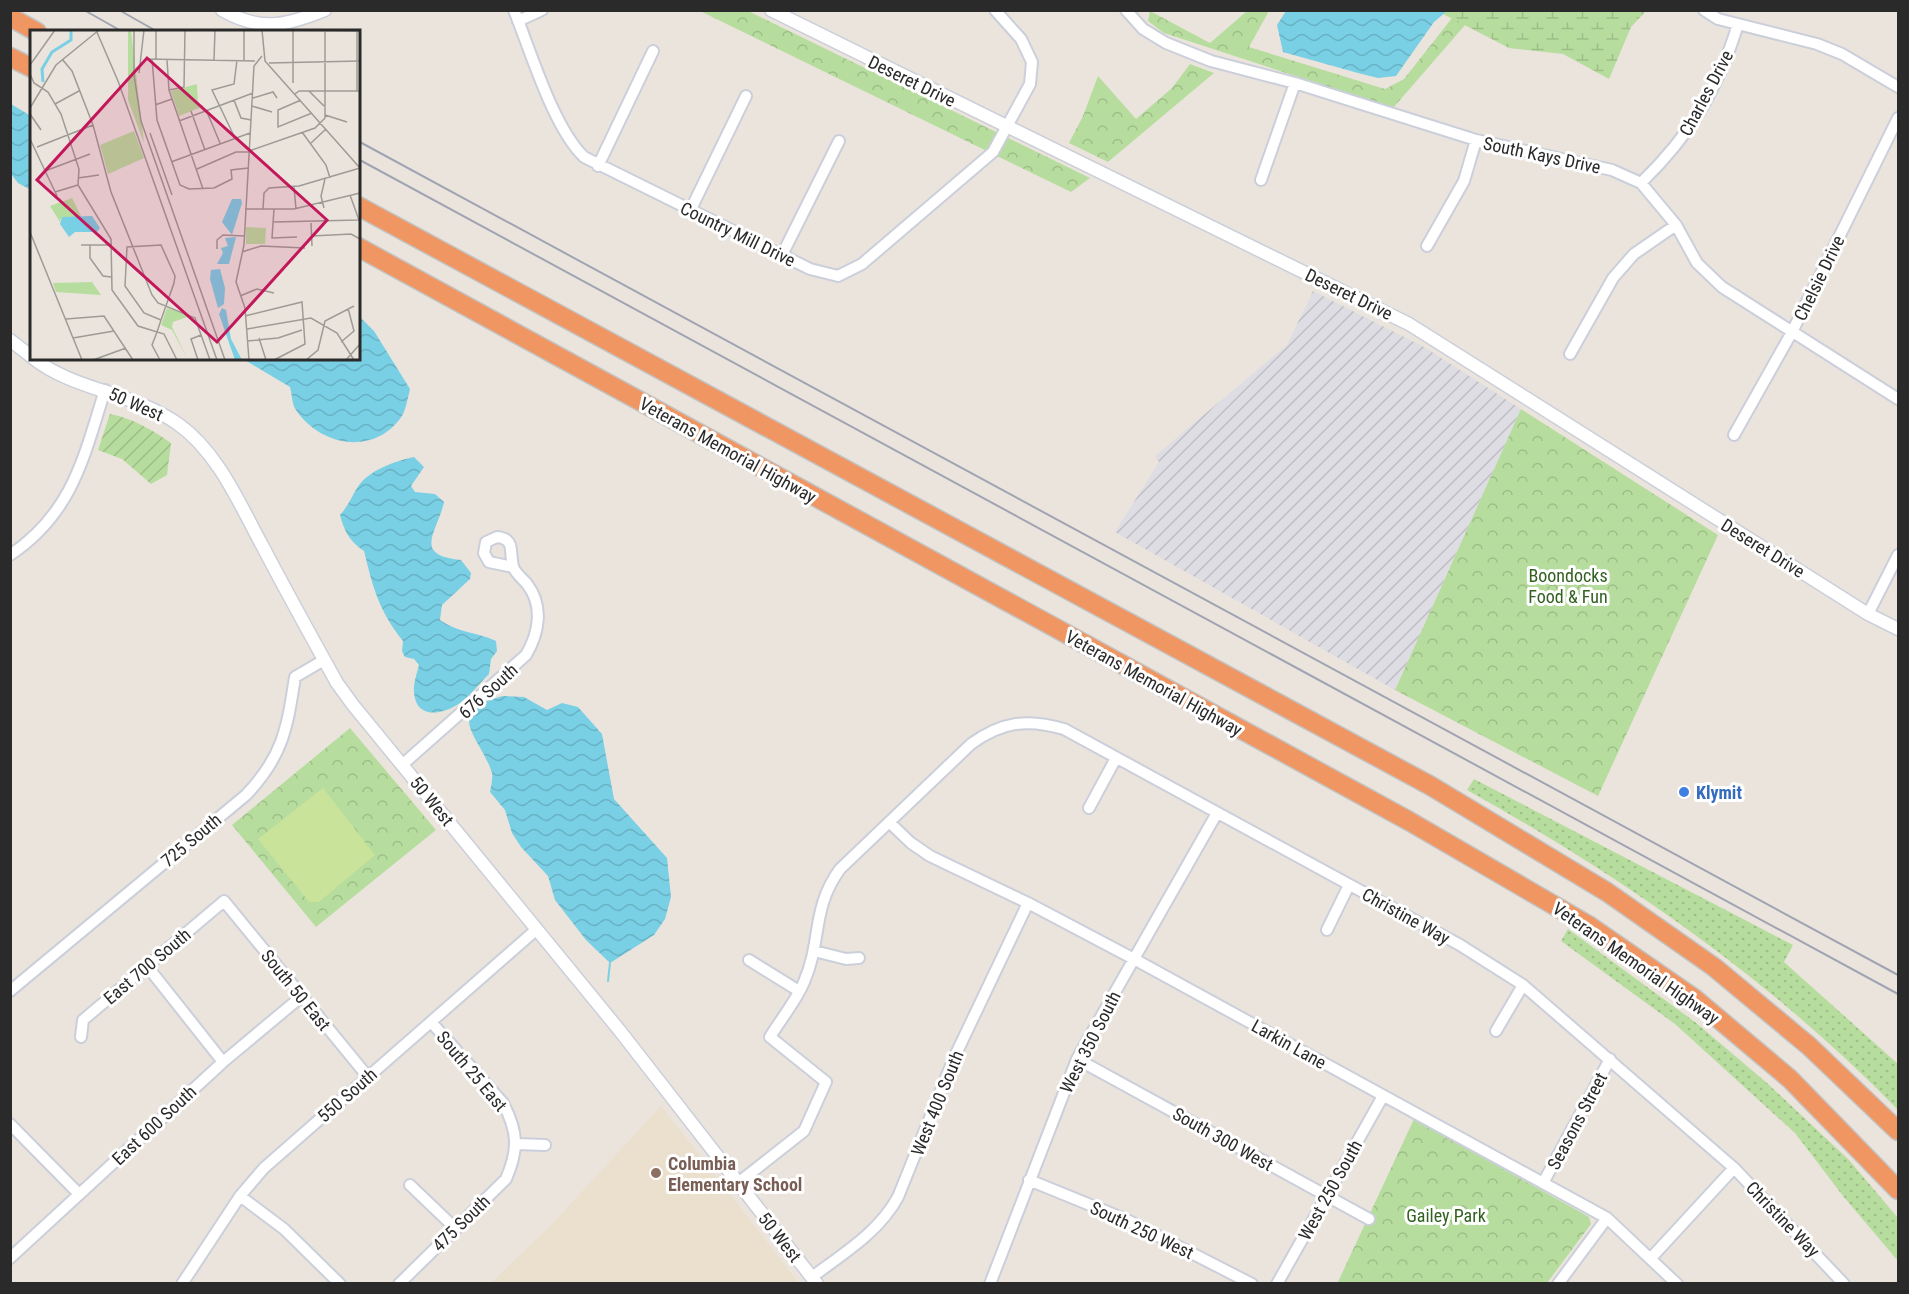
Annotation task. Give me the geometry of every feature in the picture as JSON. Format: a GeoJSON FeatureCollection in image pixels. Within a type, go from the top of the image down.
{"type":"FeatureCollection","features":[{"type":"Feature","properties":{"kind":"highway"},"geometry":{"type":"LineString","coordinates":[[10,17],[33,30]]}},
{"type":"Feature","properties":{"kind":"highway"},"geometry":{"type":"LineString","coordinates":[[10,57],[30,67]]}},
{"type":"Feature","properties":{"kind":"highway"},"geometry":{"type":"LineString","coordinates":[[360,207],[1431,786],[1607,892],[1714,967],[1809,1046],[1897,1129]]}},
{"type":"Feature","properties":{"kind":"highway","name":"Veterans Memorial Highway"},"geometry":{"type":"LineString","coordinates":[[360,248],[1409,821],[1588,925],[1704,1006],[1790,1079],[1899,1190]]}},
{"type":"Feature","properties":{"kind":"highway"},"geometry":{"type":"LineString","coordinates":[[1873,1162],[1899,1198]]}},
{"type":"Feature","properties":{"kind":"street"},"geometry":{"type":"LineString","coordinates":[[225,11],[251,23],[273,26],[296,22],[325,10]]}},
{"type":"Feature","properties":{"kind":"street"},"geometry":{"type":"LineString","coordinates":[[516,16],[543,10]]}},
{"type":"Feature","properties":{"kind":"street","name":"Deseret Drive"},"geometry":{"type":"LineString","coordinates":[[771,10],[1007,128],[1410,324],[1869,614],[1899,629]]}},
{"type":"Feature","properties":{"kind":"street","name":"Country Mill Drive"},"geometry":{"type":"LineString","coordinates":[[516,16],[560,122],[573,146],[598,166],[810,269],[838,276],[862,264],[993,152],[1030,84],[1032,62],[1021,39],[995,10]]}},
{"type":"Feature","properties":{"kind":"street"},"geometry":{"type":"LineString","coordinates":[[1704,10],[1718,19],[1817,44],[1842,54],[1899,87]]}},
{"type":"Feature","properties":{"kind":"street","name":"South Kays Drive"},"geometry":{"type":"LineString","coordinates":[[1128,11],[1143,29],[1166,43],[1211,61],[1295,83],[1476,140],[1612,170],[1641,183],[1676,225],[1697,262],[1722,287],[1899,399]]}},
{"type":"Feature","properties":{"kind":"street","name":"Charles Drive"},"geometry":{"type":"LineString","coordinates":[[1641,183],[1672,152],[1692,127],[1729,55],[1738,24]]}},
{"type":"Feature","properties":{"kind":"street"},"geometry":{"type":"LineString","coordinates":[[598,166],[653,51]]}},
{"type":"Feature","properties":{"kind":"street"},"geometry":{"type":"LineString","coordinates":[[1261,180],[1295,83]]}},
{"type":"Feature","properties":{"kind":"street"},"geometry":{"type":"LineString","coordinates":[[690,210],[746,96]]}},
{"type":"Feature","properties":{"kind":"street","name":"Chelsie Drive"},"geometry":{"type":"LineString","coordinates":[[1734,435],[1792,332],[1899,118]]}},
{"type":"Feature","properties":{"kind":"street"},"geometry":{"type":"LineString","coordinates":[[1427,246],[1464,181],[1476,140]]}},
{"type":"Feature","properties":{"kind":"street"},"geometry":{"type":"LineString","coordinates":[[782,255],[839,141]]}},
{"type":"Feature","properties":{"kind":"street"},"geometry":{"type":"LineString","coordinates":[[1570,354],[1613,278],[1634,254],[1676,225]]}},
{"type":"Feature","properties":{"kind":"street","name":"50 West"},"geometry":{"type":"LineString","coordinates":[[10,340],[30,356]]}},
{"type":"Feature","properties":{"kind":"street","name":"50 West"},"geometry":{"type":"LineString","coordinates":[[35,360],[65,378],[154,408],[180,425],[207,452],[230,486],[324,660],[353,705],[537,929],[814,1280]]}},
{"type":"Feature","properties":{"kind":"street"},"geometry":{"type":"LineString","coordinates":[[10,555],[38,533],[69,494],[77,478],[105,390]]}},
{"type":"Feature","properties":{"kind":"street"},"geometry":{"type":"LineString","coordinates":[[1869,614],[1899,555]]}},
{"type":"Feature","properties":{"kind":"street","name":"676 South"},"geometry":{"type":"LineString","coordinates":[[402,765],[474,704],[526,655],[536,634],[538,616],[531,589],[513,567]]}},
{"type":"Feature","properties":{"kind":"street","name":"725 South"},"geometry":{"type":"LineString","coordinates":[[10,991],[246,795],[273,762],[281,745],[289,716],[295,677],[324,660]]}},
{"type":"Feature","properties":{"kind":"street","name":"Christine Way"},"geometry":{"type":"LineString","coordinates":[[738,1183],[804,1131],[826,1082],[770,1037],[799,991],[814,951],[817,919],[829,885],[840,869],[971,744],[988,732],[1008,724],[1045,724],[1064,729],[1460,945],[1523,985],[1734,1168],[1844,1284]]}},
{"type":"Feature","properties":{"kind":"street"},"geometry":{"type":"LineString","coordinates":[[1089,808],[1116,758]]}},
{"type":"Feature","properties":{"kind":"street","name":"West 350 South"},"geometry":{"type":"LineString","coordinates":[[990,1284],[1077,1059],[1217,813]]}},
{"type":"Feature","properties":{"kind":"street","name":"Larkin Lane"},"geometry":{"type":"LineString","coordinates":[[889,822],[911,843],[930,856],[1028,903],[1134,959],[1607,1218],[1677,1284]]}},
{"type":"Feature","properties":{"kind":"street"},"geometry":{"type":"LineString","coordinates":[[1327,930],[1349,885]]}},
{"type":"Feature","properties":{"kind":"street","name":"East 700 South"},"geometry":{"type":"LineString","coordinates":[[81,1037],[83,1020],[224,901]]}},
{"type":"Feature","properties":{"kind":"street","name":"South 50 East"},"geometry":{"type":"LineString","coordinates":[[224,901],[368,1077]]}},
{"type":"Feature","properties":{"kind":"street","name":"West 400 South"},"geometry":{"type":"LineString","coordinates":[[814,1280],[888,1215],[898,1197],[954,1058],[1028,903]]}},
{"type":"Feature","properties":{"kind":"street","name":"550 South"},"geometry":{"type":"LineString","coordinates":[[182,1284],[240,1196],[264,1168],[537,929]]}},
{"type":"Feature","properties":{"kind":"street"},"geometry":{"type":"LineString","coordinates":[[814,951],[846,959],[859,958]]}},
{"type":"Feature","properties":{"kind":"street"},"geometry":{"type":"LineString","coordinates":[[749,960],[799,991]]}},
{"type":"Feature","properties":{"kind":"street"},"geometry":{"type":"LineString","coordinates":[[147,966],[223,1062]]}},
{"type":"Feature","properties":{"kind":"street"},"geometry":{"type":"LineString","coordinates":[[1496,1031],[1523,985]]}},
{"type":"Feature","properties":{"kind":"street","name":"East 600 South"},"geometry":{"type":"LineString","coordinates":[[10,1257],[223,1062],[302,996]]}},
{"type":"Feature","properties":{"kind":"street","name":"South 25 East"},"geometry":{"type":"LineString","coordinates":[[430,1022],[503,1103],[511,1119],[517,1144],[516,1157]]}},
{"type":"Feature","properties":{"kind":"street","name":"South 300 West"},"geometry":{"type":"LineString","coordinates":[[1077,1059],[1369,1219]]}},
{"type":"Feature","properties":{"kind":"street","name":"Seasons Street"},"geometry":{"type":"LineString","coordinates":[[1543,1183],[1610,1059]]}},
{"type":"Feature","properties":{"kind":"street","name":"West 250 South"},"geometry":{"type":"LineString","coordinates":[[1277,1284],[1383,1096]]}},
{"type":"Feature","properties":{"kind":"street"},"geometry":{"type":"LineString","coordinates":[[10,1124],[79,1194]]}},
{"type":"Feature","properties":{"kind":"street"},"geometry":{"type":"LineString","coordinates":[[517,1144],[545,1144]]}},
{"type":"Feature","properties":{"kind":"street","name":"475 South"},"geometry":{"type":"LineString","coordinates":[[399,1284],[507,1179],[516,1157]]}},
{"type":"Feature","properties":{"kind":"street"},"geometry":{"type":"LineString","coordinates":[[1651,1258],[1734,1168]]}},
{"type":"Feature","properties":{"kind":"street","name":"South 250 West"},"geometry":{"type":"LineString","coordinates":[[1029,1180],[1127,1220],[1252,1284]]}},
{"type":"Feature","properties":{"kind":"street"},"geometry":{"type":"LineString","coordinates":[[410,1185],[456,1229]]}},
{"type":"Feature","properties":{"kind":"street"},"geometry":{"type":"LineString","coordinates":[[240,1196],[284,1229],[340,1284]]}},
{"type":"Feature","properties":{"kind":"street"},"geometry":{"type":"LineString","coordinates":[[1558,1284],[1607,1218]]}},
{"type":"Feature","properties":{"kind":"shaded area"},"geometry":{"type":"Polygon","coordinates":[[[1313,291],[1424,347],[1521,409],[1395,690],[1115,532],[1159,462],[1155,456],[1287,345],[1313,291]]]}},
{"type":"Feature","properties":{"kind":"shaded area","name":"Columbia Elementary School"},"geometry":{"type":"Polygon","coordinates":[[[661,1106],[799,1283],[490,1284],[552,1224],[661,1106]]]}},
{"type":"Feature","properties":{"kind":"green space"},"geometry":{"type":"Polygon","coordinates":[[[1447,10],[1646,11],[1631,27],[1609,79],[1563,54],[1509,48],[1443,14],[1447,10]]]}},
{"type":"Feature","properties":{"kind":"green space"},"geometry":{"type":"Polygon","coordinates":[[[700,11],[748,11],[1090,178],[1071,192],[700,11]]]}},
{"type":"Feature","properties":{"kind":"green space"},"geometry":{"type":"Polygon","coordinates":[[[1150,11],[1210,43],[1247,11],[1269,11],[1249,47],[1385,89],[1404,79],[1452,18],[1466,24],[1393,108],[1164,33],[1148,21],[1150,11]]]}},
{"type":"Feature","properties":{"kind":"green space"},"geometry":{"type":"Polygon","coordinates":[[[1190,64],[1214,73],[1108,162],[1069,143],[1083,116],[1098,76],[1136,119],[1172,88],[1190,64]]]}},
{"type":"Feature","properties":{"kind":"green space","name":"Boondocks Food & Fun"},"geometry":{"type":"Polygon","coordinates":[[[1521,409],[1718,535],[1598,796],[1395,690],[1521,409]]]}},
{"type":"Feature","properties":{"kind":"green space"},"geometry":{"type":"Polygon","coordinates":[[[110,414],[142,425],[171,443],[167,475],[151,484],[122,459],[98,450],[110,414]]]}},
{"type":"Feature","properties":{"kind":"green space"},"geometry":{"type":"Polygon","coordinates":[[[350,728],[436,830],[316,927],[232,825],[350,728]]]}},
{"type":"Feature","properties":{"kind":"green space"},"geometry":{"type":"Polygon","coordinates":[[[1474,779],[1793,945],[1784,962],[1898,1064],[1898,1110],[1800,1018],[1748,975],[1639,895],[1525,823],[1467,790],[1474,779]]]}},
{"type":"Feature","properties":{"kind":"green space"},"geometry":{"type":"Polygon","coordinates":[[[323,788],[375,855],[319,902],[309,902],[258,839],[323,788]]]}},
{"type":"Feature","properties":{"kind":"green space"},"geometry":{"type":"Polygon","coordinates":[[[1568,929],[1695,1022],[1767,1083],[1849,1160],[1898,1218],[1898,1261],[1843,1196],[1795,1133],[1675,1024],[1561,941],[1568,929]]]}},
{"type":"Feature","properties":{"kind":"green space","name":"Gailey Park"},"geometry":{"type":"Polygon","coordinates":[[[1414,1119],[1589,1217],[1591,1224],[1547,1283],[1337,1284],[1414,1119]]]}},
{"type":"Feature","properties":{"kind":"water"},"geometry":{"type":"Polygon","coordinates":[[[1286,11],[1447,11],[1434,22],[1396,76],[1378,78],[1283,52],[1277,25],[1286,11]]]}},
{"type":"Feature","properties":{"kind":"water"},"geometry":{"type":"Polygon","coordinates":[[[11,104],[30,115],[30,189],[18,183],[11,174],[11,104]]]}},
{"type":"Feature","properties":{"kind":"water"},"geometry":{"type":"Polygon","coordinates":[[[360,317],[374,331],[410,389],[402,416],[391,429],[378,437],[348,442],[333,439],[307,423],[295,408],[290,387],[245,360],[360,360],[360,317]]]}},
{"type":"Feature","properties":{"kind":"water"},"geometry":{"type":"Polygon","coordinates":[[[414,457],[424,467],[411,486],[415,492],[435,494],[444,502],[433,533],[432,548],[446,557],[461,560],[471,573],[470,579],[442,605],[440,620],[454,628],[496,641],[497,651],[491,659],[489,674],[464,700],[446,710],[431,713],[420,707],[416,701],[414,686],[419,665],[414,659],[405,657],[402,651],[403,641],[378,599],[364,551],[348,536],[340,515],[357,488],[368,476],[391,464],[414,457]]]}},
{"type":"Feature","properties":{"kind":"water"},"geometry":{"type":"Polygon","coordinates":[[[503,696],[524,697],[547,710],[562,703],[578,707],[602,734],[614,799],[667,858],[671,897],[665,919],[654,935],[610,963],[586,940],[555,900],[548,876],[521,847],[512,833],[505,810],[490,792],[492,773],[474,738],[469,718],[473,710],[484,702],[503,696]]]}},
{"type":"Feature","properties":{"kind":"waterway"},"geometry":{"type":"LineString","coordinates":[[608,981],[610,963]]}},
{"type":"Feature","properties":{"kind":"railway"},"geometry":{"type":"LineString","coordinates":[[84,10],[119,30]]}},
{"type":"Feature","properties":{"kind":"railway"},"geometry":{"type":"LineString","coordinates":[[119,10],[154,30]]}},
{"type":"Feature","properties":{"kind":"railway"},"geometry":{"type":"LineString","coordinates":[[360,142],[1898,975]]}},
{"type":"Feature","properties":{"kind":"railway"},"geometry":{"type":"LineString","coordinates":[[360,160],[1898,994]]}},
{"type":"Feature","properties":{"kind":"place","name":"Klymit"},"geometry":{"type":"Point","coordinates":[1684,792]}},
{"type":"Feature","properties":{"kind":"place","name":"Columbia Elementary School"},"geometry":{"type":"Point","coordinates":[656,1173]}}]}
